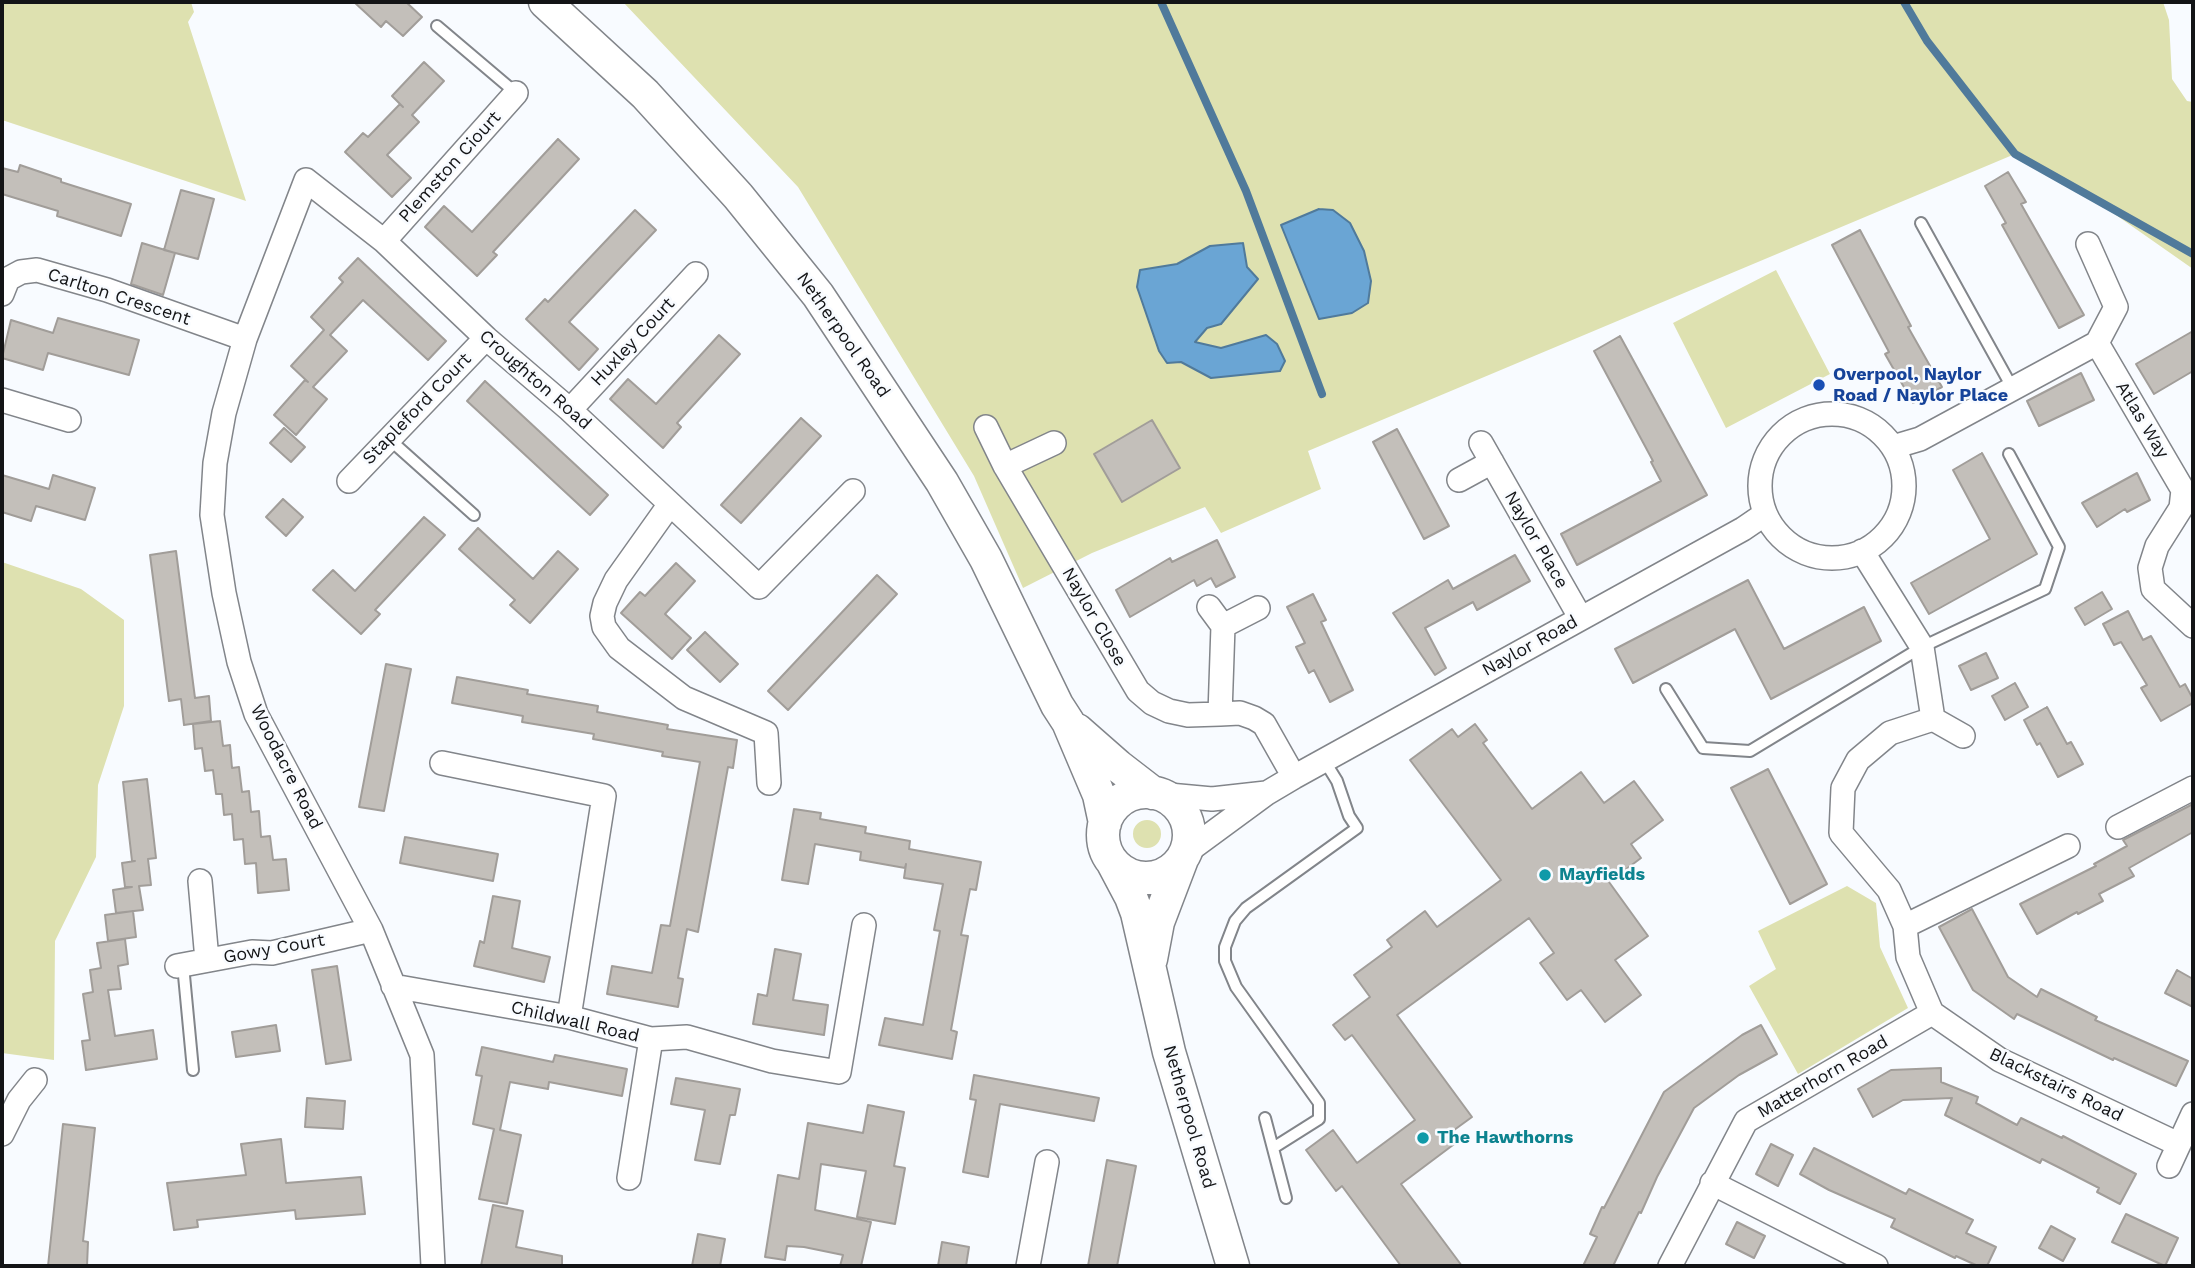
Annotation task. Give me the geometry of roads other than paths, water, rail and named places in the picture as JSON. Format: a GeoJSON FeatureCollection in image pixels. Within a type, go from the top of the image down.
{"type":"FeatureCollection","features":[{"type":"Feature","properties":{"kind":"main road","name":"Netherpool Road"},"geometry":{"type":"LineString","coordinates":[[545,2],[645,94],[738,196],[818,295],[942,482],[986,559],[1057,705],[1068,722],[1099,795],[1105,823]]}},
{"type":"Feature","properties":{"kind":"main road","name":"Netherpool Road"},"geometry":{"type":"LineString","coordinates":[[1068,722],[1118,766],[1156,793]]}},
{"type":"Feature","properties":{"kind":"main road"},"geometry":{"type":"LineString","coordinates":[[1139,792],[1156,793],[1171,800],[1181,810],[1187,822],[1189,836],[1183,856],[1168,872],[1145,878],[1125,873],[1113,863],[1106,851],[1103,837],[1105,823],[1115,806],[1125,797],[1139,792]]}},
{"type":"Feature","properties":{"kind":"main road","name":"Netherpool Road"},"geometry":{"type":"LineString","coordinates":[[1149,967],[1158,922],[1183,856]]}},
{"type":"Feature","properties":{"kind":"main road","name":"Netherpool Road"},"geometry":{"type":"LineString","coordinates":[[1113,863],[1134,905],[1169,1052],[1233,1266]]}},
{"type":"Feature","properties":{"kind":"street","name":"Plemston Ciourt"},"geometry":{"type":"LineString","coordinates":[[384,241],[516,93]]}},
{"type":"Feature","properties":{"kind":"street","name":"Croughton Road"},"geometry":{"type":"LineString","coordinates":[[306,180],[384,241],[486,338],[570,410],[759,587],[853,491]]}},
{"type":"Feature","properties":{"kind":"street","name":"Woodacre Road"},"geometry":{"type":"LineString","coordinates":[[306,180],[244,339],[217,450],[212,515],[224,593],[239,662],[256,714],[371,930],[422,1055],[433,1266]]}},
{"type":"Feature","properties":{"kind":"street"},"geometry":{"type":"LineString","coordinates":[[1893,447],[1920,439],[2097,343],[2116,307],[2088,244]]}},
{"type":"Feature","properties":{"kind":"street","name":"Carlton Crescent"},"geometry":{"type":"LineString","coordinates":[[4,283],[21,272],[37,270],[107,290],[244,339]]}},
{"type":"Feature","properties":{"kind":"street","name":"Huxley Court"},"geometry":{"type":"LineString","coordinates":[[570,410],[695,274]]}},
{"type":"Feature","properties":{"kind":"street","name":"Stapleford Court"},"geometry":{"type":"LineString","coordinates":[[349,481],[486,338]]}},
{"type":"Feature","properties":{"kind":"street","name":"Atlas Way"},"geometry":{"type":"LineString","coordinates":[[2097,343],[2188,497],[2157,546],[2150,568],[2153,589],[2193,626]]}},
{"type":"Feature","properties":{"kind":"street"},"geometry":{"type":"LineString","coordinates":[[2,400],[69,420]]}},
{"type":"Feature","properties":{"kind":"street"},"geometry":{"type":"LineString","coordinates":[[1833,414],[1856,418],[1877,429],[1893,447],[1902,470],[1904,494],[1897,517],[1882,537],[1862,551],[1840,557],[1817,556],[1795,548],[1778,534],[1765,514],[1760,491],[1762,467],[1772,446],[1789,428],[1810,417],[1833,414]]}},
{"type":"Feature","properties":{"kind":"street","name":"Naylor Close"},"geometry":{"type":"LineString","coordinates":[[986,427],[1006,466],[1138,691],[1152,703],[1169,711],[1188,715],[1240,713],[1254,718],[1264,724],[1294,777]]}},
{"type":"Feature","properties":{"kind":"street"},"geometry":{"type":"LineString","coordinates":[[1006,466],[1054,443]]}},
{"type":"Feature","properties":{"kind":"street","name":"Naylor Place"},"geometry":{"type":"LineString","coordinates":[[1459,480],[1486,453],[1580,617]]}},
{"type":"Feature","properties":{"kind":"street"},"geometry":{"type":"LineString","coordinates":[[670,504],[616,580],[605,603],[602,616],[604,627],[619,648],[684,698],[766,733],[769,783]]}},
{"type":"Feature","properties":{"kind":"street","name":"Naylor Road"},"geometry":{"type":"LineString","coordinates":[[1183,856],[1267,793],[1294,777],[1743,529],[1765,514]]}},
{"type":"Feature","properties":{"kind":"street"},"geometry":{"type":"LineString","coordinates":[[1862,551],[1922,646],[1933,719]]}},
{"type":"Feature","properties":{"kind":"street"},"geometry":{"type":"LineString","coordinates":[[1209,607],[1223,626],[1220,714]]}},
{"type":"Feature","properties":{"kind":"street"},"geometry":{"type":"LineString","coordinates":[[1223,626],[1258,608]]}},
{"type":"Feature","properties":{"kind":"street"},"geometry":{"type":"LineString","coordinates":[[1932,1013],[1908,957],[1905,926],[1889,890],[1841,833],[1843,788],[1858,760],[1890,733],[1933,719],[1963,736]]}},
{"type":"Feature","properties":{"kind":"street"},"geometry":{"type":"LineString","coordinates":[[442,763],[604,796],[569,1017]]}},
{"type":"Feature","properties":{"kind":"street"},"geometry":{"type":"LineString","coordinates":[[2118,827],[2193,788]]}},
{"type":"Feature","properties":{"kind":"street"},"geometry":{"type":"LineString","coordinates":[[1156,793],[1212,799],[1267,793]]}},
{"type":"Feature","properties":{"kind":"street"},"geometry":{"type":"LineString","coordinates":[[1905,926],[2068,846]]}},
{"type":"Feature","properties":{"kind":"street"},"geometry":{"type":"LineString","coordinates":[[200,881],[207,960]]}},
{"type":"Feature","properties":{"kind":"street","name":"Childwall Road"},"geometry":{"type":"LineString","coordinates":[[393,986],[569,1017],[651,1040],[687,1037],[772,1061],[839,1072],[864,925]]}},
{"type":"Feature","properties":{"kind":"street","name":"Gowy Court"},"geometry":{"type":"LineString","coordinates":[[180,965],[252,952],[272,953],[371,930]]}},
{"type":"Feature","properties":{"kind":"street","name":"Blackstairs Road"},"geometry":{"type":"LineString","coordinates":[[1932,1013],[2000,1060],[2178,1144]]}},
{"type":"Feature","properties":{"kind":"street","name":"Matterhorn Road"},"geometry":{"type":"LineString","coordinates":[[1670,1266],[1746,1121],[1932,1013]]}},
{"type":"Feature","properties":{"kind":"street"},"geometry":{"type":"LineString","coordinates":[[629,1178],[651,1040]]}},
{"type":"Feature","properties":{"kind":"street"},"geometry":{"type":"LineString","coordinates":[[2,1134],[19,1100],[35,1080]]}},
{"type":"Feature","properties":{"kind":"street"},"geometry":{"type":"LineString","coordinates":[[2169,1166],[2193,1114]]}},
{"type":"Feature","properties":{"kind":"street"},"geometry":{"type":"LineString","coordinates":[[1028,1266],[1047,1162]]}},
{"type":"Feature","properties":{"kind":"street"},"geometry":{"type":"LineString","coordinates":[[1712,1183],[1876,1266]]}},
{"type":"Feature","properties":{"kind":"lane"},"geometry":{"type":"LineString","coordinates":[[437,26],[516,93]]}},
{"type":"Feature","properties":{"kind":"lane"},"geometry":{"type":"LineString","coordinates":[[1921,223],[2013,389]]}},
{"type":"Feature","properties":{"kind":"lane"},"geometry":{"type":"LineString","coordinates":[[389,439],[474,515]]}},
{"type":"Feature","properties":{"kind":"lane"},"geometry":{"type":"LineString","coordinates":[[1666,688],[1703,748],[1750,751],[1922,646],[2045,589],[2059,547],[2009,454]]}},
{"type":"Feature","properties":{"kind":"lane"},"geometry":{"type":"LineString","coordinates":[[1273,1148],[1319,1119],[1319,1103],[1236,987],[1225,961],[1225,947],[1235,921],[1246,908],[1357,828],[1349,816],[1337,781],[1324,760]]}},
{"type":"Feature","properties":{"kind":"lane"},"geometry":{"type":"LineString","coordinates":[[180,965],[193,1070]]}},
{"type":"Feature","properties":{"kind":"lane"},"geometry":{"type":"LineString","coordinates":[[1265,1118],[1286,1198]]}},
{"type":"Feature","properties":{"kind":"water"},"geometry":{"type":"Polygon","coordinates":[[[1319,209],[1333,210],[1350,223],[1364,251],[1371,281],[1368,303],[1352,313],[1319,319],[1281,225],[1319,209]]]}},
{"type":"Feature","properties":{"kind":"water"},"geometry":{"type":"Polygon","coordinates":[[[1243,243],[1247,267],[1258,279],[1221,324],[1207,328],[1195,342],[1221,348],[1266,335],[1277,344],[1285,361],[1280,371],[1211,378],[1181,362],[1167,363],[1159,351],[1137,287],[1140,270],[1177,264],[1210,246],[1243,243]]]}},
{"type":"Feature","properties":{"kind":"waterway"},"geometry":{"type":"LineString","coordinates":[[1161,2],[1246,191],[1322,394]]}},
{"type":"Feature","properties":{"kind":"waterway"},"geometry":{"type":"LineString","coordinates":[[1904,2],[1927,41],[2015,154],[2193,254]]}},
{"type":"Feature","properties":{"kind":"place","name":"Overpool, Naylor Road / Naylor Place"},"geometry":{"type":"Point","coordinates":[1819,385]}},
{"type":"Feature","properties":{"kind":"place","name":"Mayfields"},"geometry":{"type":"Point","coordinates":[1545,875]}},
{"type":"Feature","properties":{"kind":"place","name":"The Hawthorns"},"geometry":{"type":"Point","coordinates":[1423,1138]}}]}
